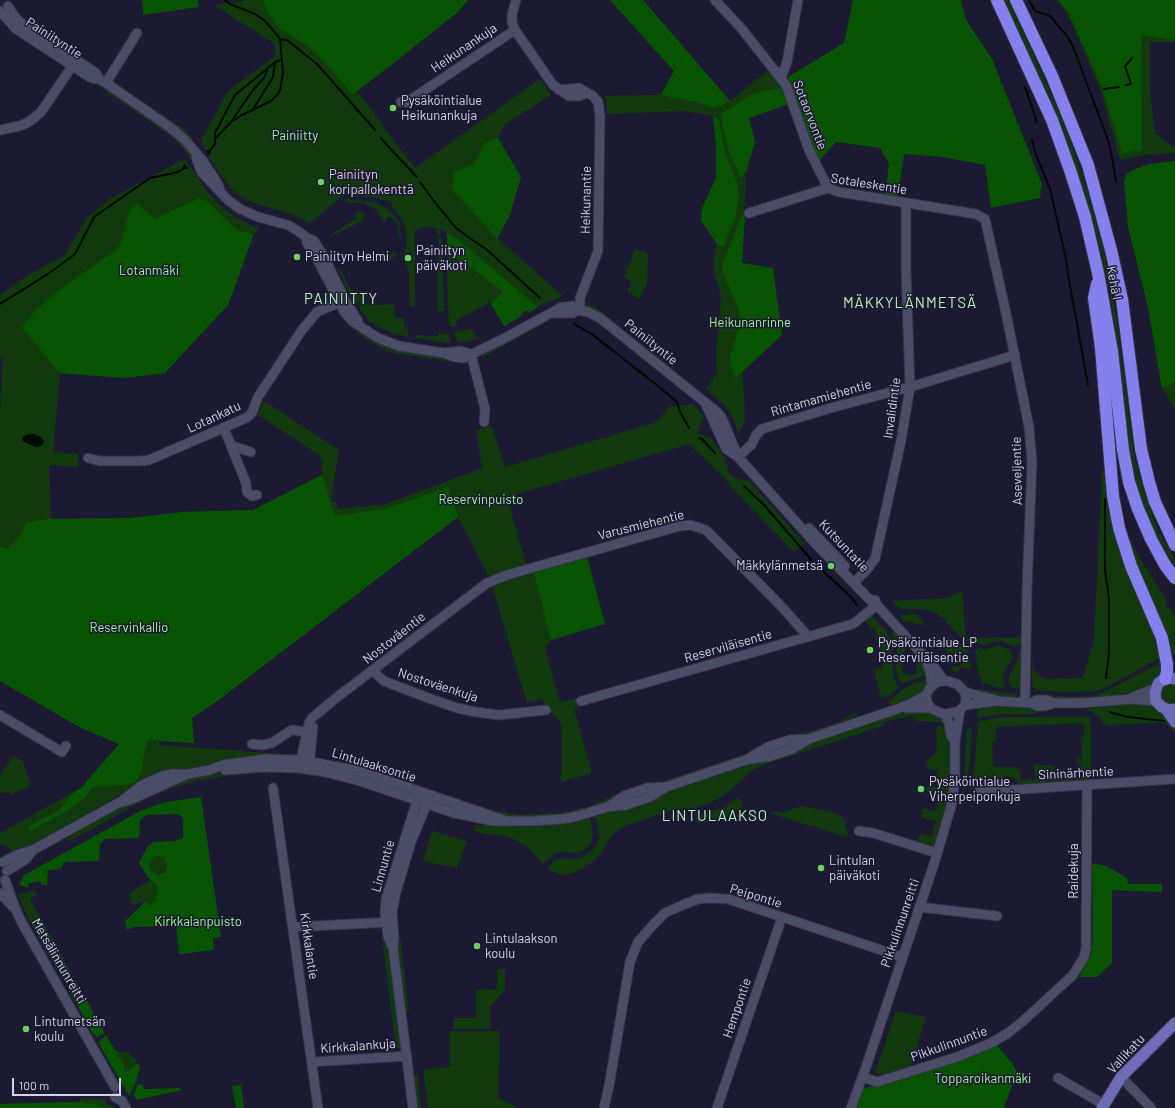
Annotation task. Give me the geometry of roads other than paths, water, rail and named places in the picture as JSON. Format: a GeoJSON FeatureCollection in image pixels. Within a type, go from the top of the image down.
{"type":"FeatureCollection","features":[{"type":"Feature","properties":{"kind":"highway","name":"Kehä I"},"geometry":{"type":"LineString","coordinates":[[997,0],[1054,127],[1071,173],[1098,273],[1112,351],[1123,450],[1129,482],[1138,509],[1151,539],[1165,565],[1175,578]]}},
{"type":"Feature","properties":{"kind":"highway","name":"Kehä I"},"geometry":{"type":"LineString","coordinates":[[1016,0],[1052,76],[1088,165],[1111,250],[1122,299],[1141,449],[1148,482],[1155,502],[1175,545]]}},
{"type":"Feature","properties":{"kind":"highway"},"geometry":{"type":"LineString","coordinates":[[1098,273],[1094,298],[1101,348],[1111,473],[1116,512],[1134,575],[1162,638],[1165,650],[1167,672],[1170,679]]}},
{"type":"Feature","properties":{"kind":"main road"},"geometry":{"type":"LineString","coordinates":[[1170,679],[1161,681],[1156,688],[1156,701],[1170,709],[1175,722]]}},
{"type":"Feature","properties":{"kind":"main road","name":"Vallikatu"},"geometry":{"type":"LineString","coordinates":[[1102,1106],[1121,1077],[1175,1023]]}},
{"type":"Feature","properties":{"kind":"street","name":"Heikunankuja"},"geometry":{"type":"LineString","coordinates":[[400,102],[408,102],[515,30],[512,22],[512,14],[516,0]]}},
{"type":"Feature","properties":{"kind":"street","name":"Sotaorvontie"},"geometry":{"type":"LineString","coordinates":[[715,0],[741,28],[786,85],[809,150],[828,188]]}},
{"type":"Feature","properties":{"kind":"street"},"geometry":{"type":"LineString","coordinates":[[781,78],[785,71],[787,62],[798,0]]}},
{"type":"Feature","properties":{"kind":"street","name":"Painiityntie"},"geometry":{"type":"LineString","coordinates":[[5,7],[23,25],[92,78],[102,81],[171,128],[185,140],[208,169],[218,184],[220,190],[228,200],[240,209],[258,217],[288,225],[314,241],[342,301],[362,327],[378,338],[399,346],[444,353],[464,358],[487,348],[562,307],[573,306],[579,310],[588,312],[600,318],[704,402],[726,449],[738,457]]}},
{"type":"Feature","properties":{"kind":"street","name":"Heikunantie"},"geometry":{"type":"LineString","coordinates":[[515,30],[553,85],[569,96],[579,96],[587,93],[593,96],[598,102],[600,116],[598,251],[580,298],[579,310]]}},
{"type":"Feature","properties":{"kind":"street"},"geometry":{"type":"LineString","coordinates":[[102,81],[137,33]]}},
{"type":"Feature","properties":{"kind":"street"},"geometry":{"type":"LineString","coordinates":[[0,130],[27,123],[41,112],[74,63]]}},
{"type":"Feature","properties":{"kind":"street","name":"Sotaleskentie"},"geometry":{"type":"LineString","coordinates":[[749,213],[828,188],[838,192],[976,214],[985,219]]}},
{"type":"Feature","properties":{"kind":"street","name":"Invalidintie"},"geometry":{"type":"LineString","coordinates":[[855,580],[864,573],[875,559],[901,441],[910,387],[906,270],[906,203]]}},
{"type":"Feature","properties":{"kind":"street","name":"Aseveljentie"},"geometry":{"type":"LineString","coordinates":[[985,219],[1015,355],[1029,427],[1032,462],[1027,589],[1028,702]]}},
{"type":"Feature","properties":{"kind":"street","name":"Lotankatu"},"geometry":{"type":"LineString","coordinates":[[88,458],[100,461],[149,460],[246,418],[252,413],[258,397],[302,330],[317,312],[342,301]]}},
{"type":"Feature","properties":{"kind":"street"},"geometry":{"type":"LineString","coordinates":[[471,354],[485,409],[484,422]]}},
{"type":"Feature","properties":{"kind":"street","name":"Rintamamiehentie"},"geometry":{"type":"LineString","coordinates":[[738,457],[752,444],[756,434],[762,429],[827,409],[910,387],[1015,355]]}},
{"type":"Feature","properties":{"kind":"street"},"geometry":{"type":"LineString","coordinates":[[224,428],[246,483],[247,492],[252,496],[257,495]]}},
{"type":"Feature","properties":{"kind":"street"},"geometry":{"type":"LineString","coordinates":[[232,446],[251,452]]}},
{"type":"Feature","properties":{"kind":"street","name":"Kutsuntatie"},"geometry":{"type":"LineString","coordinates":[[738,457],[788,511],[814,542],[855,580],[871,601],[876,604],[925,657],[944,680]]}},
{"type":"Feature","properties":{"kind":"street","name":"Varusmiehentie"},"geometry":{"type":"LineString","coordinates":[[487,583],[507,575],[658,531],[692,525],[706,530],[782,607],[807,637]]}},
{"type":"Feature","properties":{"kind":"street","name":"Nostoväentie"},"geometry":{"type":"LineString","coordinates":[[304,764],[309,733],[309,723],[318,714],[487,583]]}},
{"type":"Feature","properties":{"kind":"street","name":"Reserviläisentie"},"geometry":{"type":"LineString","coordinates":[[581,701],[853,624],[876,604]]}},
{"type":"Feature","properties":{"kind":"street","name":"Kutsuntatie"},"geometry":{"type":"LineString","coordinates":[[925,657],[930,672],[932,685]]}},
{"type":"Feature","properties":{"kind":"street","name":"Nostoväenkuja"},"geometry":{"type":"LineString","coordinates":[[373,671],[384,681],[431,699],[469,711],[499,715],[546,710]]}},
{"type":"Feature","properties":{"kind":"street"},"geometry":{"type":"LineString","coordinates":[[997,701],[965,692],[957,684],[948,680],[937,682],[932,685],[926,695],[926,701],[930,708],[936,712],[945,714],[952,713],[962,707],[997,701],[1028,702],[1037,706],[1045,706],[1054,703],[1083,703],[1131,698],[1156,701]]}},
{"type":"Feature","properties":{"kind":"street"},"geometry":{"type":"LineString","coordinates":[[1131,698],[1156,688]]}},
{"type":"Feature","properties":{"kind":"street"},"geometry":{"type":"LineString","coordinates":[[962,707],[966,699],[965,692]]}},
{"type":"Feature","properties":{"kind":"street","name":"Lintulaaksontie"},"geometry":{"type":"LineString","coordinates":[[1,861],[33,850],[120,802],[135,798],[188,774],[250,760],[266,759],[304,764],[419,797],[480,819],[492,821],[533,821],[563,819],[607,807],[626,805],[650,797],[666,787],[746,760],[771,756],[792,749],[809,739],[897,709],[926,695]]}},
{"type":"Feature","properties":{"kind":"street","name":"Pikkulinnunreitti"},"geometry":{"type":"LineString","coordinates":[[851,1108],[937,853],[952,803],[955,790],[954,742],[962,707]]}},
{"type":"Feature","properties":{"kind":"street","name":"Lintulaaksontie"},"geometry":{"type":"LineString","coordinates":[[897,709],[930,708]]}},
{"type":"Feature","properties":{"kind":"street","name":"Pikkulinnunreitti"},"geometry":{"type":"LineString","coordinates":[[945,714],[954,742]]}},
{"type":"Feature","properties":{"kind":"street"},"geometry":{"type":"LineString","coordinates":[[0,715],[62,752],[66,746]]}},
{"type":"Feature","properties":{"kind":"street"},"geometry":{"type":"LineString","coordinates":[[252,744],[262,745],[272,743],[293,730],[309,733]]}},
{"type":"Feature","properties":{"kind":"street","name":"Sininärhentie"},"geometry":{"type":"LineString","coordinates":[[978,792],[1175,779]]}},
{"type":"Feature","properties":{"kind":"street","name":"Raidekuja"},"geometry":{"type":"LineString","coordinates":[[1084,957],[1086,948],[1087,785]]}},
{"type":"Feature","properties":{"kind":"street","name":"Kirkkalantie"},"geometry":{"type":"LineString","coordinates":[[273,788],[318,1108]]}},
{"type":"Feature","properties":{"kind":"street","name":"Linnuntie"},"geometry":{"type":"LineString","coordinates":[[413,1108],[393,948],[394,937],[389,922],[386,898],[419,797]]}},
{"type":"Feature","properties":{"kind":"street","name":"Linnuntie"},"geometry":{"type":"LineString","coordinates":[[389,922],[396,892],[411,842],[428,800]]}},
{"type":"Feature","properties":{"kind":"street"},"geometry":{"type":"LineString","coordinates":[[859,831],[873,832],[937,853]]}},
{"type":"Feature","properties":{"kind":"street","name":"Lintulaaksontie"},"geometry":{"type":"LineString","coordinates":[[4,878],[26,859],[33,850]]}},
{"type":"Feature","properties":{"kind":"street","name":"Metsälinnunreitti"},"geometry":{"type":"LineString","coordinates":[[1,861],[4,878],[16,910],[115,1092],[126,1108]]}},
{"type":"Feature","properties":{"kind":"street","name":"Metsälinnunreitti"},"geometry":{"type":"LineString","coordinates":[[0,892],[6,901],[16,910]]}},
{"type":"Feature","properties":{"kind":"street","name":"Peipontie"},"geometry":{"type":"LineString","coordinates":[[604,1108],[630,962],[638,942],[661,916],[698,899],[728,899],[902,957]]}},
{"type":"Feature","properties":{"kind":"street"},"geometry":{"type":"LineString","coordinates":[[919,907],[997,916]]}},
{"type":"Feature","properties":{"kind":"street","name":"Hempontie"},"geometry":{"type":"LineString","coordinates":[[717,1108],[782,917]]}},
{"type":"Feature","properties":{"kind":"street"},"geometry":{"type":"LineString","coordinates":[[293,927],[389,922]]}},
{"type":"Feature","properties":{"kind":"street","name":"Pikkulinnuntie"},"geometry":{"type":"LineString","coordinates":[[862,1077],[877,1082],[957,1057],[991,1043],[1008,1033],[1022,1022],[1073,975],[1084,957]]}},
{"type":"Feature","properties":{"kind":"street","name":"Kirkkalankuja"},"geometry":{"type":"LineString","coordinates":[[312,1062],[407,1056]]}},
{"type":"Feature","properties":{"kind":"street"},"geometry":{"type":"LineString","coordinates":[[1121,1077],[1151,1108]]}},
{"type":"Feature","properties":{"kind":"street"},"geometry":{"type":"LineString","coordinates":[[1058,1078],[1102,1106]]}},
{"type":"Feature","properties":{"kind":"waterway"},"geometry":{"type":"LineString","coordinates":[[208,153],[215,144],[215,139],[230,123],[242,115],[271,101],[277,95],[280,90],[283,73],[280,39],[273,30],[265,21],[255,14],[230,4],[225,0]]}},
{"type":"Feature","properties":{"kind":"waterway"},"geometry":{"type":"LineString","coordinates":[[1029,0],[1035,11],[1050,16],[1068,37],[1074,49],[1108,140],[1116,182]]}},
{"type":"Feature","properties":{"kind":"waterway"},"geometry":{"type":"LineString","coordinates":[[280,39],[287,40],[317,64],[375,130]]}},
{"type":"Feature","properties":{"kind":"waterway"},"geometry":{"type":"LineString","coordinates":[[1126,85],[1131,84],[1125,66],[1132,58]]}},
{"type":"Feature","properties":{"kind":"waterway"},"geometry":{"type":"LineString","coordinates":[[231,122],[253,90],[264,78],[268,68],[275,62],[281,60]]}},
{"type":"Feature","properties":{"kind":"waterway"},"geometry":{"type":"LineString","coordinates":[[254,108],[273,77],[275,62]]}},
{"type":"Feature","properties":{"kind":"waterway"},"geometry":{"type":"LineString","coordinates":[[215,138],[215,133],[235,95],[268,68]]}},
{"type":"Feature","properties":{"kind":"waterway"},"geometry":{"type":"LineString","coordinates":[[1025,87],[1036,122]]}},
{"type":"Feature","properties":{"kind":"waterway"},"geometry":{"type":"LineString","coordinates":[[1104,89],[1119,87]]}},
{"type":"Feature","properties":{"kind":"waterway"},"geometry":{"type":"LineString","coordinates":[[381,138],[417,177]]}},
{"type":"Feature","properties":{"kind":"waterway"},"geometry":{"type":"LineString","coordinates":[[1032,139],[1035,152],[1050,189],[1066,259],[1088,385]]}},
{"type":"Feature","properties":{"kind":"waterway"},"geometry":{"type":"LineString","coordinates":[[207,151],[210,151],[209,154]]}},
{"type":"Feature","properties":{"kind":"waterway"},"geometry":{"type":"LineString","coordinates":[[185,165],[183,168],[187,168]]}},
{"type":"Feature","properties":{"kind":"waterway"},"geometry":{"type":"LineString","coordinates":[[0,304],[48,274],[75,254],[94,217],[150,178],[178,172],[186,167]]}},
{"type":"Feature","properties":{"kind":"waterway"},"geometry":{"type":"LineString","coordinates":[[420,182],[456,228],[486,249],[540,298]]}},
{"type":"Feature","properties":{"kind":"waterway"},"geometry":{"type":"LineString","coordinates":[[574,324],[593,335],[677,402],[680,412],[689,428]]}},
{"type":"Feature","properties":{"kind":"waterway"},"geometry":{"type":"LineString","coordinates":[[699,438],[702,439],[715,453]]}},
{"type":"Feature","properties":{"kind":"waterway"},"geometry":{"type":"LineString","coordinates":[[744,486],[765,506],[814,563],[850,596],[857,605]]}},
{"type":"Feature","properties":{"kind":"waterway"},"geometry":{"type":"LineString","coordinates":[[1105,499],[1105,570],[1109,598],[1109,653],[1106,678]]}},
{"type":"Feature","properties":{"kind":"waterway"},"geometry":{"type":"LineString","coordinates":[[1110,712],[1128,717],[1164,721]]}},
{"type":"Feature","properties":{"kind":"place","name":"Pysäköintialue Heikunankuja"},"geometry":{"type":"Point","coordinates":[393,108]}},
{"type":"Feature","properties":{"kind":"place","name":"Painiityn koripallokenttä"},"geometry":{"type":"Point","coordinates":[321,182]}},
{"type":"Feature","properties":{"kind":"place","name":"Painiityn Helmi"},"geometry":{"type":"Point","coordinates":[297,257]}},
{"type":"Feature","properties":{"kind":"place","name":"Painiityn päiväkoti"},"geometry":{"type":"Point","coordinates":[408,258]}},
{"type":"Feature","properties":{"kind":"place","name":"Mäkkylänmetsä"},"geometry":{"type":"Point","coordinates":[831,566]}},
{"type":"Feature","properties":{"kind":"place","name":"Pysäköintialue LP Reserviläisentie"},"geometry":{"type":"Point","coordinates":[870,650]}},
{"type":"Feature","properties":{"kind":"place","name":"Pysäköintialue Viherpeiponkuja"},"geometry":{"type":"Point","coordinates":[921,789]}},
{"type":"Feature","properties":{"kind":"place","name":"Lintulan päiväkoti"},"geometry":{"type":"Point","coordinates":[821,868]}},
{"type":"Feature","properties":{"kind":"place","name":"Lintulaakson koulu"},"geometry":{"type":"Point","coordinates":[477,946]}},
{"type":"Feature","properties":{"kind":"place","name":"Lintumetsän koulu"},"geometry":{"type":"Point","coordinates":[26,1029]}},
{"type":"Feature","properties":{"kind":"district","name":"PAINIITTY"},"geometry":{"type":"Point","coordinates":[341,299]}},
{"type":"Feature","properties":{"kind":"district","name":"MÄKKYLÄNMETSÄ"},"geometry":{"type":"Point","coordinates":[910,303]}},
{"type":"Feature","properties":{"kind":"district","name":"LINTULAAKSO"},"geometry":{"type":"Point","coordinates":[715,816]}},
{"type":"Feature","properties":{"kind":"park label","name":"Painiitty"},"geometry":{"type":"Point","coordinates":[295,136]}},
{"type":"Feature","properties":{"kind":"park label","name":"Lotanmäki"},"geometry":{"type":"Point","coordinates":[149,271]}},
{"type":"Feature","properties":{"kind":"park label","name":"Heikunanrinne"},"geometry":{"type":"Point","coordinates":[750,323]}},
{"type":"Feature","properties":{"kind":"park label","name":"Reservinpuisto"},"geometry":{"type":"Point","coordinates":[481,500]}},
{"type":"Feature","properties":{"kind":"park label","name":"Reservinkallio"},"geometry":{"type":"Point","coordinates":[129,628]}},
{"type":"Feature","properties":{"kind":"park label","name":"Kirkkalanpuisto"},"geometry":{"type":"Point","coordinates":[198,922]}},
{"type":"Feature","properties":{"kind":"park label","name":"Topparoikanmäki"},"geometry":{"type":"Point","coordinates":[983,1079]}}]}
